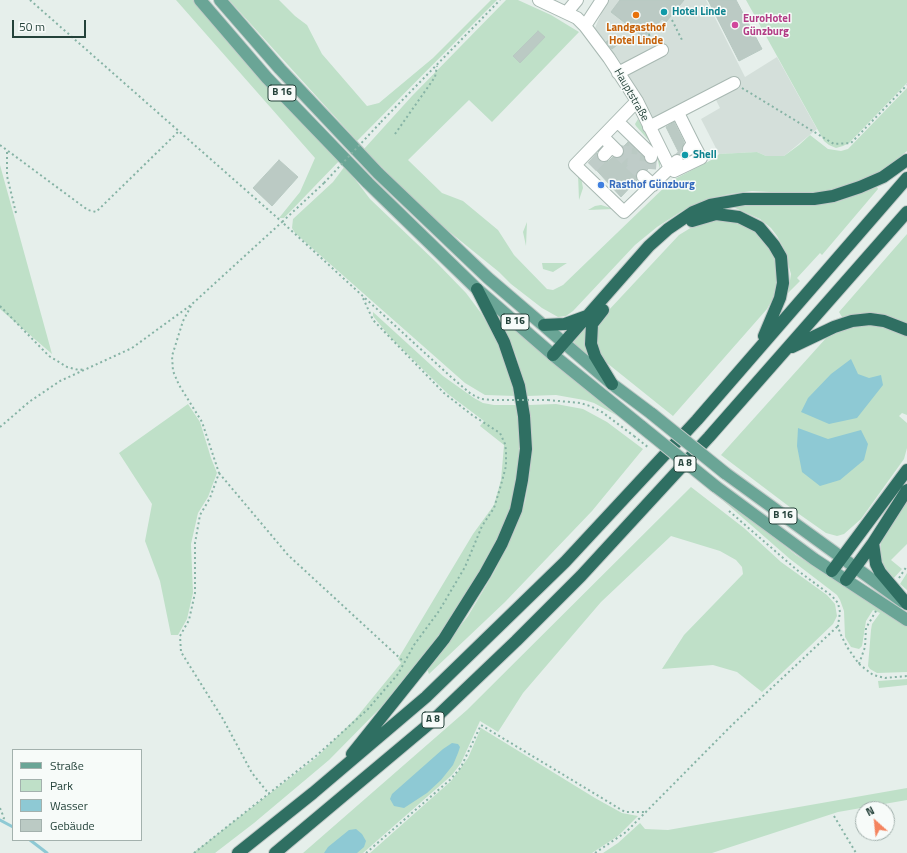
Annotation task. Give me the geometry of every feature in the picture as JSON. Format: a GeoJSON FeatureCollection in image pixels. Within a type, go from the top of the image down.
{"type":"FeatureCollection","features":[{"type":"Feature","properties":{"kind":"highway"},"geometry":{"type":"LineString","coordinates":[[553,355],[649,246],[668,229],[693,212],[710,205],[744,198],[814,199],[833,196],[883,177],[907,160]]}},
{"type":"Feature","properties":{"kind":"highway","name":"A 8"},"geometry":{"type":"LineString","coordinates":[[238,853],[340,771],[426,697],[565,562],[697,420],[907,178]]}},
{"type":"Feature","properties":{"kind":"highway","name":"A 8"},"geometry":{"type":"LineString","coordinates":[[275,853],[429,724],[516,641],[581,576],[786,350],[907,212]]}},
{"type":"Feature","properties":{"kind":"highway"},"geometry":{"type":"LineString","coordinates":[[612,384],[595,356],[591,344],[592,324],[658,249],[680,228],[704,216],[727,214],[748,220],[767,234],[781,257],[784,283],[777,305],[760,346]]}},
{"type":"Feature","properties":{"kind":"highway"},"geometry":{"type":"LineString","coordinates":[[340,771],[367,734],[410,683],[444,639],[485,574],[502,543],[516,510],[526,449],[524,416],[519,386],[504,342],[476,289]]}},
{"type":"Feature","properties":{"kind":"highway"},"geometry":{"type":"LineString","coordinates":[[544,325],[565,324],[588,315]]}},
{"type":"Feature","properties":{"kind":"highway"},"geometry":{"type":"LineString","coordinates":[[786,350],[834,327],[852,321],[870,319],[884,321],[907,330]]}},
{"type":"Feature","properties":{"kind":"highway"},"geometry":{"type":"LineString","coordinates":[[832,571],[907,470]]}},
{"type":"Feature","properties":{"kind":"highway"},"geometry":{"type":"LineString","coordinates":[[846,580],[873,544],[907,490]]}},
{"type":"Feature","properties":{"kind":"highway"},"geometry":{"type":"LineString","coordinates":[[873,544],[876,564],[880,572],[907,604]]}},
{"type":"Feature","properties":{"kind":"main road","name":"B 16"},"geometry":{"type":"LineString","coordinates":[[200,0],[267,78],[368,183],[476,289],[638,431],[832,571],[907,620]]}},
{"type":"Feature","properties":{"kind":"main road","name":"B 16"},"geometry":{"type":"LineString","coordinates":[[220,0],[280,69],[378,173],[488,278],[612,384],[725,473],[841,558],[907,604]]}},
{"type":"Feature","properties":{"kind":"street","name":"Hauptstraße"},"geometry":{"type":"LineString","coordinates":[[539,0],[567,12],[577,18],[585,26],[637,101],[649,127],[674,165]]}},
{"type":"Feature","properties":{"kind":"street"},"geometry":{"type":"LineString","coordinates":[[567,12],[577,0]]}},
{"type":"Feature","properties":{"kind":"street"},"geometry":{"type":"LineString","coordinates":[[585,26],[602,0]]}},
{"type":"Feature","properties":{"kind":"street"},"geometry":{"type":"LineString","coordinates":[[618,73],[662,50]]}},
{"type":"Feature","properties":{"kind":"street"},"geometry":{"type":"LineString","coordinates":[[649,127],[734,83]]}},
{"type":"Feature","properties":{"kind":"street"},"geometry":{"type":"LineString","coordinates":[[637,101],[576,165],[588,170],[624,212],[649,178],[674,165],[674,171],[701,158],[691,146],[678,113]]}},
{"type":"Feature","properties":{"kind":"street"},"geometry":{"type":"LineString","coordinates":[[618,122],[627,136],[651,154],[651,157]]}},
{"type":"Feature","properties":{"kind":"street"},"geometry":{"type":"LineString","coordinates":[[603,137],[611,151]]}},
{"type":"Feature","properties":{"kind":"path"},"geometry":{"type":"LineString","coordinates":[[30,0],[282,222],[363,298],[471,394],[492,400],[548,400],[580,403],[590,406],[638,431]]}},
{"type":"Feature","properties":{"kind":"path"},"geometry":{"type":"LineString","coordinates":[[0,427],[29,402],[60,382],[132,348],[191,305],[324,183],[381,122],[500,0]]}},
{"type":"Feature","properties":{"kind":"path"},"geometry":{"type":"LineString","coordinates":[[672,20],[682,40]]}},
{"type":"Feature","properties":{"kind":"path"},"geometry":{"type":"LineString","coordinates":[[395,134],[435,77],[437,65]]}},
{"type":"Feature","properties":{"kind":"path"},"geometry":{"type":"LineString","coordinates":[[734,83],[804,124],[834,144],[851,143],[907,85]]}},
{"type":"Feature","properties":{"kind":"path"},"geometry":{"type":"LineString","coordinates":[[0,145],[7,152],[84,208],[96,212],[179,131]]}},
{"type":"Feature","properties":{"kind":"path"},"geometry":{"type":"LineString","coordinates":[[7,152],[7,176],[16,213]]}},
{"type":"Feature","properties":{"kind":"path"},"geometry":{"type":"LineString","coordinates":[[194,853],[316,756],[368,708],[398,674],[414,645],[439,611],[465,567],[482,526],[494,508],[506,466],[505,444],[500,433],[472,415],[444,393],[373,320],[363,298]]}},
{"type":"Feature","properties":{"kind":"path"},"geometry":{"type":"LineString","coordinates":[[191,305],[183,321],[172,356],[173,371],[179,385],[202,422],[219,473],[288,555],[404,662]]}},
{"type":"Feature","properties":{"kind":"path"},"geometry":{"type":"LineString","coordinates":[[0,306],[49,356],[67,368],[79,370],[89,369]]}},
{"type":"Feature","properties":{"kind":"path"},"geometry":{"type":"LineString","coordinates":[[219,473],[210,498],[200,515],[195,543],[195,593],[189,620],[180,636],[181,652],[223,719],[252,773],[269,794]]}},
{"type":"Feature","properties":{"kind":"path"},"geometry":{"type":"LineString","coordinates":[[725,508],[797,570],[832,596],[838,603],[840,612],[838,626],[847,647],[859,664],[872,675],[885,678],[907,676]]}},
{"type":"Feature","properties":{"kind":"path"},"geometry":{"type":"LineString","coordinates":[[898,581],[907,566]]}},
{"type":"Feature","properties":{"kind":"path"},"geometry":{"type":"LineString","coordinates":[[859,664],[865,647],[866,628],[876,611]]}},
{"type":"Feature","properties":{"kind":"path"},"geometry":{"type":"LineString","coordinates":[[595,853],[626,832],[644,812],[732,725],[838,626]]}},
{"type":"Feature","properties":{"kind":"path"},"geometry":{"type":"LineString","coordinates":[[366,853],[451,778],[461,767],[481,725],[625,812],[644,812]]}},
{"type":"Feature","properties":{"kind":"path"},"geometry":{"type":"LineString","coordinates":[[0,808],[4,818],[2,822]]}},
{"type":"Feature","properties":{"kind":"path"},"geometry":{"type":"LineString","coordinates":[[834,816],[856,853]]}},
{"type":"Feature","properties":{"kind":"shaded area"},"geometry":{"type":"Polygon","coordinates":[[[607,0],[706,0],[745,77],[777,57],[817,129],[784,156],[766,156],[757,152],[719,154],[701,119],[720,108],[713,94],[655,123],[621,63],[595,28],[607,0]]]}},
{"type":"Feature","properties":{"kind":"green space"},"geometry":{"type":"Polygon","coordinates":[[[176,0],[193,0],[273,92],[340,160],[284,218],[279,218],[300,192],[315,158],[176,0]]]}},
{"type":"Feature","properties":{"kind":"green space"},"geometry":{"type":"Polygon","coordinates":[[[229,0],[279,0],[295,16],[307,25],[322,54],[367,106],[379,103],[433,58],[491,0],[497,0],[357,141],[229,0]]]}},
{"type":"Feature","properties":{"kind":"green space"},"geometry":{"type":"Polygon","coordinates":[[[506,0],[518,0],[551,15],[579,32],[492,122],[469,100],[408,160],[442,193],[463,201],[498,230],[514,255],[547,289],[553,290],[563,285],[671,181],[715,158],[719,154],[757,152],[766,156],[784,156],[810,135],[828,149],[841,151],[848,149],[907,88],[907,151],[885,169],[848,186],[825,192],[806,194],[752,191],[707,199],[682,211],[657,227],[635,245],[573,311],[566,316],[558,317],[542,308],[511,284],[499,272],[430,216],[364,149],[412,96],[506,0]]]}},
{"type":"Feature","properties":{"kind":"green space"},"geometry":{"type":"Polygon","coordinates":[[[746,0],[907,0],[907,83],[849,143],[836,148],[829,145],[824,141],[746,0]]]}},
{"type":"Feature","properties":{"kind":"green space"},"geometry":{"type":"Polygon","coordinates":[[[638,119],[660,158],[660,169],[651,143],[635,124],[638,119]]]}},
{"type":"Feature","properties":{"kind":"green space"},"geometry":{"type":"Polygon","coordinates":[[[0,165],[52,354],[0,309],[0,165]]]}},
{"type":"Feature","properties":{"kind":"green space"},"geometry":{"type":"Polygon","coordinates":[[[345,166],[370,199],[436,262],[466,293],[481,313],[499,343],[516,396],[485,395],[465,383],[295,233],[292,228],[293,219],[333,182],[345,166]]]}},
{"type":"Feature","properties":{"kind":"green space"},"geometry":{"type":"Polygon","coordinates":[[[578,174],[581,177],[583,188],[579,200],[578,174]]]}},
{"type":"Feature","properties":{"kind":"green space"},"geometry":{"type":"Polygon","coordinates":[[[877,187],[878,189],[822,255],[820,253],[797,278],[800,281],[788,293],[791,274],[783,247],[777,236],[771,228],[760,219],[733,207],[753,204],[837,202],[877,187]]]}},
{"type":"Feature","properties":{"kind":"green space"},"geometry":{"type":"Polygon","coordinates":[[[601,205],[614,209],[588,210],[595,206],[601,205]]]}},
{"type":"Feature","properties":{"kind":"green space"},"geometry":{"type":"Polygon","coordinates":[[[722,219],[734,221],[749,227],[763,237],[777,262],[780,278],[776,293],[767,309],[673,416],[602,359],[597,348],[597,329],[607,312],[679,235],[697,224],[722,219]]]}},
{"type":"Feature","properties":{"kind":"green space"},"geometry":{"type":"Polygon","coordinates":[[[527,222],[526,246],[523,232],[527,222]]]}},
{"type":"Feature","properties":{"kind":"green space"},"geometry":{"type":"Polygon","coordinates":[[[907,234],[907,325],[896,319],[877,315],[859,314],[842,317],[839,312],[907,234]]]}},
{"type":"Feature","properties":{"kind":"green space"},"geometry":{"type":"Polygon","coordinates":[[[542,263],[567,263],[553,272],[543,269],[542,263]]]}},
{"type":"Feature","properties":{"kind":"green space"},"geometry":{"type":"Polygon","coordinates":[[[488,306],[616,415],[594,403],[584,400],[556,395],[527,396],[517,358],[505,333],[488,306]]]}},
{"type":"Feature","properties":{"kind":"green space"},"geometry":{"type":"Polygon","coordinates":[[[373,312],[443,376],[474,398],[483,403],[494,405],[518,405],[520,451],[514,499],[495,545],[480,571],[442,631],[396,692],[329,760],[254,823],[215,853],[193,853],[317,757],[356,718],[401,663],[398,659],[473,534],[494,505],[501,480],[504,445],[480,426],[484,421],[448,394],[390,337],[373,316],[373,312]]]}},
{"type":"Feature","properties":{"kind":"green space"},"geometry":{"type":"Polygon","coordinates":[[[868,324],[880,325],[907,335],[907,415],[902,413],[899,416],[907,423],[907,448],[904,459],[861,519],[844,534],[837,536],[826,533],[721,455],[827,337],[848,328],[868,324]]]}},
{"type":"Feature","properties":{"kind":"green space"},"geometry":{"type":"Polygon","coordinates":[[[587,325],[588,355],[576,346],[574,342],[574,339],[587,325]]]}},
{"type":"Feature","properties":{"kind":"green space"},"geometry":{"type":"Polygon","coordinates":[[[188,404],[200,422],[217,473],[208,497],[198,513],[191,544],[193,593],[187,619],[178,635],[171,635],[160,581],[145,541],[152,504],[119,453],[188,404]]]}},
{"type":"Feature","properties":{"kind":"green space"},"geometry":{"type":"Polygon","coordinates":[[[556,404],[583,409],[607,422],[643,449],[592,511],[505,602],[429,674],[427,669],[468,616],[493,574],[514,532],[525,502],[531,464],[529,405],[556,404]]]}},
{"type":"Feature","properties":{"kind":"green space"},"geometry":{"type":"Polygon","coordinates":[[[691,487],[744,528],[781,562],[827,595],[835,604],[837,616],[833,624],[762,692],[737,672],[713,665],[662,669],[684,635],[743,574],[742,567],[736,560],[720,551],[671,536],[601,602],[523,693],[498,732],[480,721],[461,763],[452,775],[363,853],[303,853],[467,710],[691,487]]]}},
{"type":"Feature","properties":{"kind":"green space"},"geometry":{"type":"Polygon","coordinates":[[[713,489],[796,555],[907,627],[907,672],[877,673],[868,666],[872,624],[880,613],[873,610],[866,621],[862,646],[859,649],[851,647],[845,637],[844,611],[837,595],[790,559],[712,491],[713,489]]]}},
{"type":"Feature","properties":{"kind":"green space"},"geometry":{"type":"Polygon","coordinates":[[[907,495],[907,544],[891,560],[902,569],[893,579],[885,569],[880,556],[881,541],[907,495]]]}},
{"type":"Feature","properties":{"kind":"green space"},"geometry":{"type":"Polygon","coordinates":[[[907,573],[907,590],[900,584],[907,573]]]}},
{"type":"Feature","properties":{"kind":"green space"},"geometry":{"type":"Polygon","coordinates":[[[907,679],[907,685],[879,688],[878,681],[907,679]]]}},
{"type":"Feature","properties":{"kind":"green space"},"geometry":{"type":"Polygon","coordinates":[[[481,728],[595,798],[622,813],[638,816],[618,836],[592,853],[370,853],[451,781],[468,758],[481,728]]]}},
{"type":"Feature","properties":{"kind":"green space"},"geometry":{"type":"Polygon","coordinates":[[[907,788],[907,800],[895,802],[855,801],[855,809],[838,812],[712,853],[603,853],[618,843],[640,823],[645,829],[668,830],[907,788]]]}},
{"type":"Feature","properties":{"kind":"water"},"geometry":{"type":"Polygon","coordinates":[[[851,359],[858,374],[869,378],[881,375],[883,385],[857,418],[829,424],[801,412],[808,398],[831,374],[851,359]]]}},
{"type":"Feature","properties":{"kind":"water"},"geometry":{"type":"Polygon","coordinates":[[[798,428],[828,439],[861,430],[868,444],[864,460],[840,480],[820,486],[802,472],[797,446],[798,428]]]}},
{"type":"Feature","properties":{"kind":"water"},"geometry":{"type":"Polygon","coordinates":[[[452,743],[458,744],[460,747],[453,765],[441,780],[427,793],[404,808],[394,806],[390,799],[392,794],[443,749],[452,743]]]}},
{"type":"Feature","properties":{"kind":"water"},"geometry":{"type":"Polygon","coordinates":[[[356,829],[362,834],[366,841],[364,847],[357,853],[324,853],[328,847],[349,830],[356,829]]]}},
{"type":"Feature","properties":{"kind":"building","name":"Landgasthof Hotel Linde"},"geometry":{"type":"Polygon","coordinates":[[[620,0],[684,0],[666,22],[662,19],[650,33],[642,36],[611,12],[620,0]]]}},
{"type":"Feature","properties":{"kind":"building","name":"EuroHotel Günzburg"},"geometry":{"type":"Polygon","coordinates":[[[708,0],[736,0],[762,49],[739,61],[708,0]]]}},
{"type":"Feature","properties":{"kind":"building"},"geometry":{"type":"Polygon","coordinates":[[[538,31],[545,37],[520,63],[513,56],[538,31]]]}},
{"type":"Feature","properties":{"kind":"building"},"geometry":{"type":"Polygon","coordinates":[[[612,38],[617,45],[612,49],[606,42],[612,38]]]}},
{"type":"Feature","properties":{"kind":"building"},"geometry":{"type":"Polygon","coordinates":[[[674,122],[684,142],[682,152],[687,156],[684,158],[678,154],[679,153],[666,127],[674,122]]]}},
{"type":"Feature","properties":{"kind":"building"},"geometry":{"type":"Polygon","coordinates":[[[628,142],[644,157],[647,163],[653,164],[647,170],[641,169],[638,171],[636,175],[637,180],[621,197],[589,162],[597,153],[597,158],[602,162],[609,161],[613,157],[619,158],[624,153],[623,147],[628,142]]]}},
{"type":"Feature","properties":{"kind":"building"},"geometry":{"type":"Polygon","coordinates":[[[279,160],[298,177],[272,206],[253,188],[279,160]]]}},
{"type":"Feature","properties":{"kind":"waterway"},"geometry":{"type":"LineString","coordinates":[[0,820],[12,826]]}},
{"type":"Feature","properties":{"kind":"waterway"},"geometry":{"type":"LineString","coordinates":[[31,841],[47,853]]}},
{"type":"Feature","properties":{"kind":"tunnel"},"geometry":{"type":"LineString","coordinates":[[633,166],[636,139]]}},
{"type":"Feature","properties":{"kind":"tunnel"},"geometry":{"type":"LineString","coordinates":[[625,158],[627,142]]}},
{"type":"Feature","properties":{"kind":"tunnel"},"geometry":{"type":"LineString","coordinates":[[641,173],[644,146]]}},
{"type":"Feature","properties":{"kind":"tunnel"},"geometry":{"type":"LineString","coordinates":[[677,161],[689,149]]}},
{"type":"Feature","properties":{"kind":"tunnel"},"geometry":{"type":"LineString","coordinates":[[617,151],[643,176]]}},
{"type":"Feature","properties":{"kind":"tunnel"},"geometry":{"type":"LineString","coordinates":[[592,167],[604,155]]}},
{"type":"Feature","properties":{"kind":"tunnel"},"geometry":{"type":"LineString","coordinates":[[650,169],[651,157]]}},
{"type":"Feature","properties":{"kind":"place","name":"Hotel Linde"},"geometry":{"type":"Point","coordinates":[664,12]}},
{"type":"Feature","properties":{"kind":"place","name":"Landgasthof Hotel Linde"},"geometry":{"type":"Point","coordinates":[636,15]}},
{"type":"Feature","properties":{"kind":"place","name":"EuroHotel Günzburg"},"geometry":{"type":"Point","coordinates":[735,25]}},
{"type":"Feature","properties":{"kind":"place","name":"Shell"},"geometry":{"type":"Point","coordinates":[685,155]}},
{"type":"Feature","properties":{"kind":"place","name":"Rasthof Günzburg"},"geometry":{"type":"Point","coordinates":[601,185]}}]}
